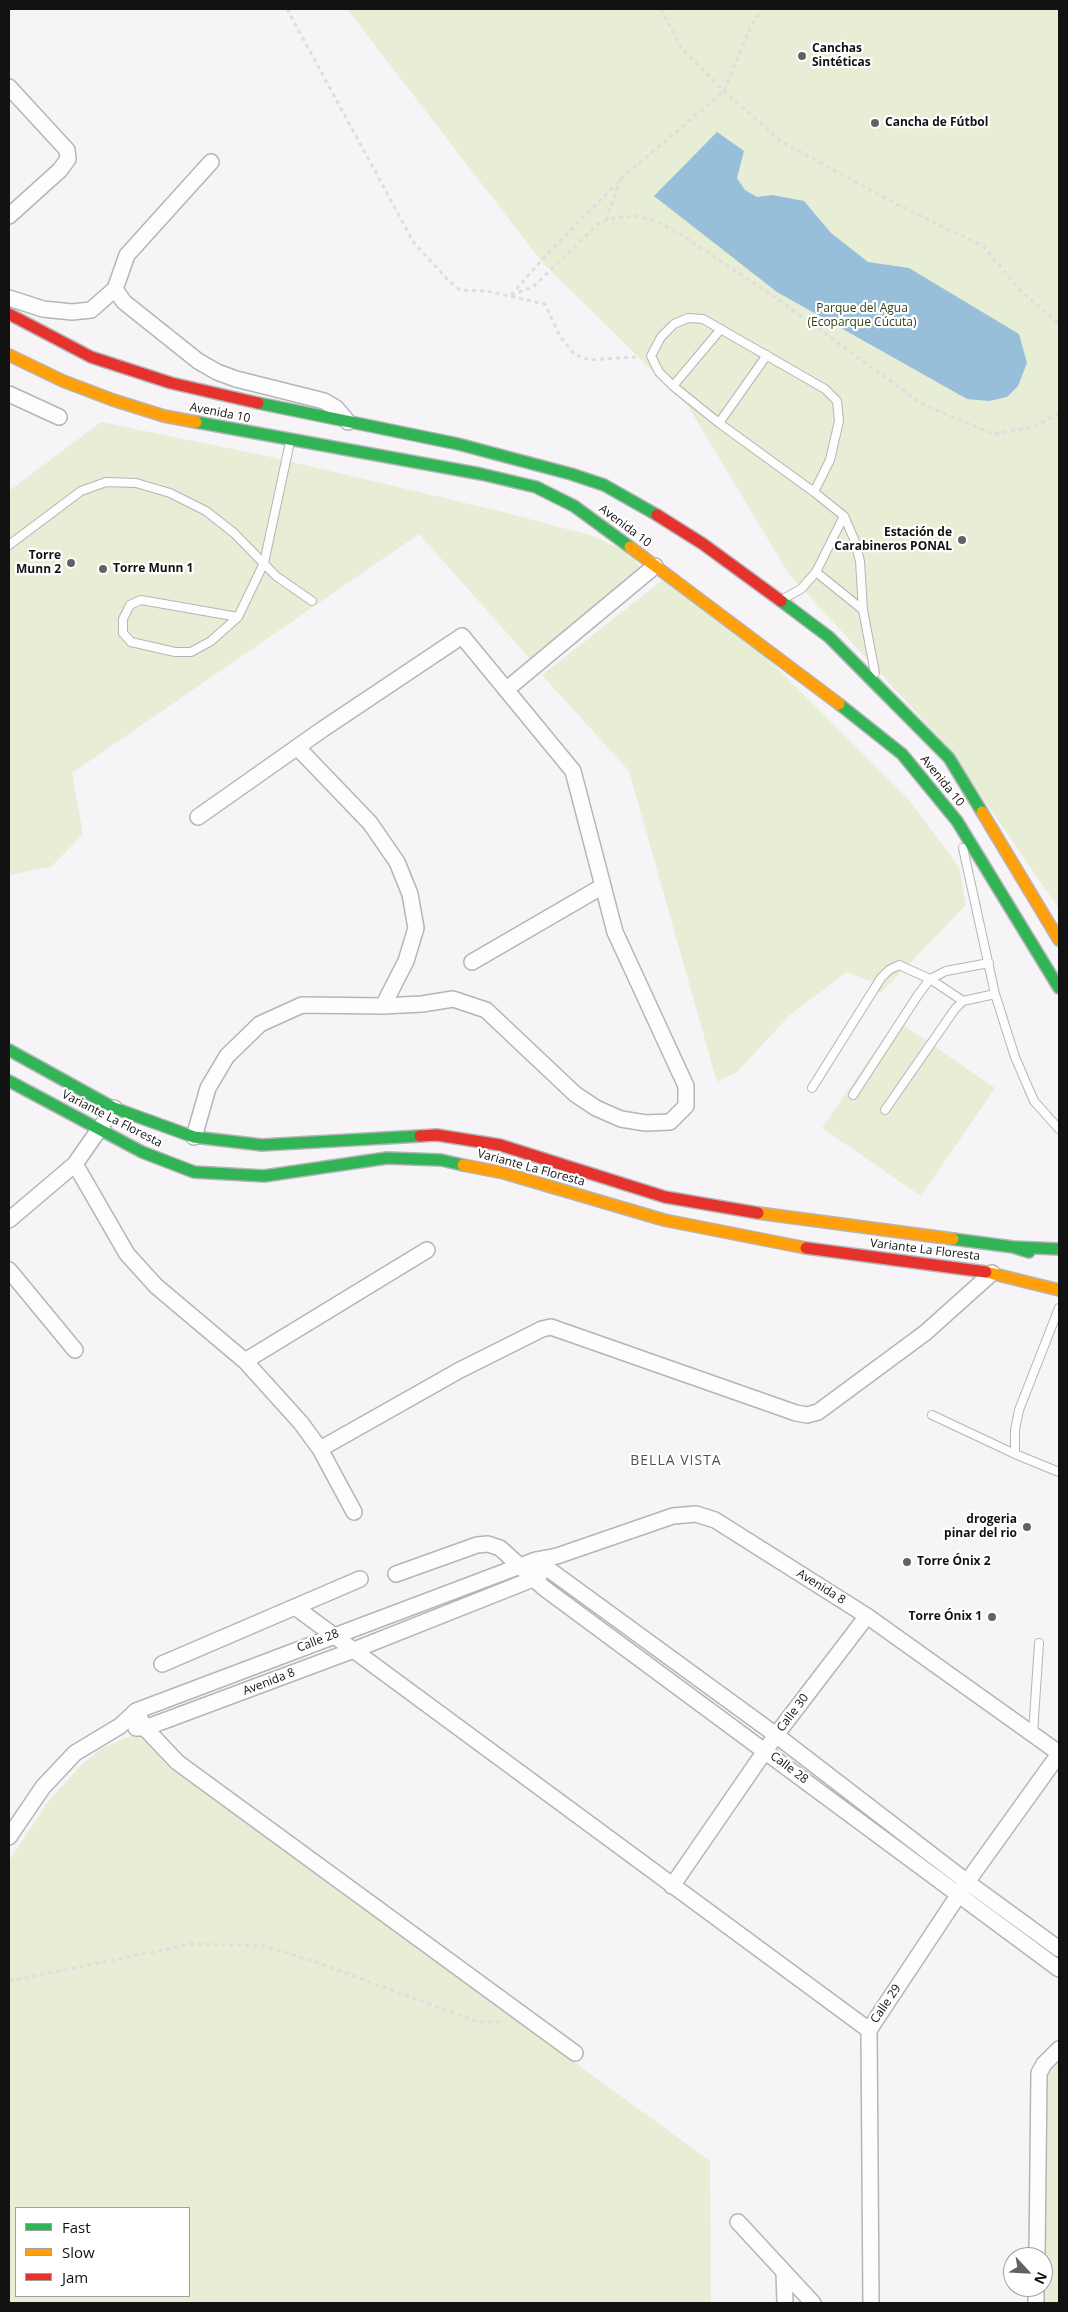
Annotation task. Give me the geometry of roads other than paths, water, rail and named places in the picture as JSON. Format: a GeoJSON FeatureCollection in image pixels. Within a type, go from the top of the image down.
{"type":"FeatureCollection","features":[{"type":"Feature","properties":{"kind":"main road","name":"Avenida 10"},"geometry":{"type":"LineString","coordinates":[[9,314],[91,357],[171,383],[349,423],[458,444],[571,474],[604,485],[651,511],[703,544],[829,637],[948,758],[995,832],[1059,940]]}},
{"type":"Feature","properties":{"kind":"main road","name":"Avenida 10"},"geometry":{"type":"LineString","coordinates":[[9,355],[63,380],[113,400],[164,416],[481,474],[536,487],[574,506],[811,682],[902,754],[957,822],[1059,988]]}},
{"type":"Feature","properties":{"kind":"main road","name":"Variante La Floresta"},"geometry":{"type":"LineString","coordinates":[[9,1050],[114,1108],[194,1137],[262,1145],[437,1135],[500,1145],[665,1197],[802,1220],[1013,1247],[1059,1260]]}},
{"type":"Feature","properties":{"kind":"main road","name":"Variante La Floresta"},"geometry":{"type":"LineString","coordinates":[[9,1081],[142,1152],[194,1172],[264,1176],[388,1158],[441,1160],[504,1173],[664,1220],[802,1248],[992,1273],[1059,1290]]}},
{"type":"Feature","properties":{"kind":"main road"},"geometry":{"type":"LineString","coordinates":[[1013,1247],[1059,1249]]}},
{"type":"Feature","properties":{"kind":"street"},"geometry":{"type":"LineString","coordinates":[[9,87],[67,150],[68,159],[60,170],[9,216]]}},
{"type":"Feature","properties":{"kind":"street"},"geometry":{"type":"LineString","coordinates":[[9,298],[43,309],[72,312],[91,310],[115,289],[127,255],[211,162]]}},
{"type":"Feature","properties":{"kind":"street"},"geometry":{"type":"LineString","coordinates":[[115,289],[124,302],[198,361],[217,372],[236,379],[324,402],[336,408],[349,423]]}},
{"type":"Feature","properties":{"kind":"street"},"geometry":{"type":"LineString","coordinates":[[9,394],[59,417]]}},
{"type":"Feature","properties":{"kind":"street"},"geometry":{"type":"LineString","coordinates":[[506,689],[655,566]]}},
{"type":"Feature","properties":{"kind":"street"},"geometry":{"type":"LineString","coordinates":[[194,1137],[208,1088],[227,1056],[260,1024],[302,1005],[383,1006],[422,1004],[453,999],[486,1010],[562,1082],[596,1108],[621,1119],[646,1123],[670,1122],[686,1106],[686,1086],[615,932],[573,771],[462,636],[297,747],[198,817]]}},
{"type":"Feature","properties":{"kind":"street"},"geometry":{"type":"LineString","coordinates":[[297,747],[370,823],[397,862],[410,894],[416,928],[406,961],[383,1006]]}},
{"type":"Feature","properties":{"kind":"street"},"geometry":{"type":"LineString","coordinates":[[472,962],[604,886]]}},
{"type":"Feature","properties":{"kind":"street"},"geometry":{"type":"LineString","coordinates":[[9,1220],[75,1164],[114,1108]]}},
{"type":"Feature","properties":{"kind":"street"},"geometry":{"type":"LineString","coordinates":[[75,1164],[126,1254],[156,1286],[245,1361],[301,1423],[320,1449],[354,1512]]}},
{"type":"Feature","properties":{"kind":"street"},"geometry":{"type":"LineString","coordinates":[[245,1361],[427,1250]]}},
{"type":"Feature","properties":{"kind":"street"},"geometry":{"type":"LineString","coordinates":[[9,1270],[75,1350]]}},
{"type":"Feature","properties":{"kind":"street"},"geometry":{"type":"LineString","coordinates":[[320,1449],[460,1370],[542,1329],[552,1327],[796,1414],[807,1415],[818,1412],[926,1333],[992,1273]]}},
{"type":"Feature","properties":{"kind":"street","name":"Avenida 8"},"geometry":{"type":"LineString","coordinates":[[120,1726],[145,1728],[354,1650],[533,1579],[546,1561],[673,1516],[696,1514],[715,1520],[868,1616],[1059,1754]]}},
{"type":"Feature","properties":{"kind":"street"},"geometry":{"type":"LineString","coordinates":[[396,1574],[477,1544],[488,1544],[500,1548],[521,1565]]}},
{"type":"Feature","properties":{"kind":"street","name":"Calle 28"},"geometry":{"type":"LineString","coordinates":[[120,1726],[136,1711],[521,1565],[546,1561],[776,1735],[964,1888],[1059,1969]]}},
{"type":"Feature","properties":{"kind":"street","name":"Calle 28"},"geometry":{"type":"LineString","coordinates":[[521,1565],[533,1579],[766,1750],[964,1888],[1059,1949]]}},
{"type":"Feature","properties":{"kind":"street"},"geometry":{"type":"LineString","coordinates":[[162,1664],[360,1579]]}},
{"type":"Feature","properties":{"kind":"street"},"geometry":{"type":"LineString","coordinates":[[295,1607],[335,1634],[672,1886],[869,2030]]}},
{"type":"Feature","properties":{"kind":"street","name":"Calle 30"},"geometry":{"type":"LineString","coordinates":[[672,1886],[776,1735],[868,1616]]}},
{"type":"Feature","properties":{"kind":"street"},"geometry":{"type":"LineString","coordinates":[[136,1711],[145,1728],[177,1762],[575,2053]]}},
{"type":"Feature","properties":{"kind":"street"},"geometry":{"type":"LineString","coordinates":[[9,1837],[43,1787],[75,1753],[120,1726]]}},
{"type":"Feature","properties":{"kind":"street","name":"Calle 29"},"geometry":{"type":"LineString","coordinates":[[870,2303],[869,2030],[964,1888],[1059,1754]]}},
{"type":"Feature","properties":{"kind":"street"},"geometry":{"type":"LineString","coordinates":[[1036,2247],[1039,2073],[1044,2064],[1059,2049]]}},
{"type":"Feature","properties":{"kind":"street"},"geometry":{"type":"LineString","coordinates":[[738,2222],[813,2303]]}},
{"type":"Feature","properties":{"kind":"street"},"geometry":{"type":"LineString","coordinates":[[784,2272],[785,2303]]}},
{"type":"Feature","properties":{"kind":"lane"},"geometry":{"type":"LineString","coordinates":[[814,492],[826,472],[840,421],[837,401],[825,389],[703,319],[688,318],[674,324],[661,337],[650,356],[659,372],[673,386],[719,423],[844,516],[854,539],[860,561],[863,610],[876,685]]}},
{"type":"Feature","properties":{"kind":"lane"},"geometry":{"type":"LineString","coordinates":[[673,386],[721,330]]}},
{"type":"Feature","properties":{"kind":"lane"},"geometry":{"type":"LineString","coordinates":[[719,423],[767,356]]}},
{"type":"Feature","properties":{"kind":"lane"},"geometry":{"type":"LineString","coordinates":[[238,618],[141,600],[130,605],[124,619],[123,633],[131,642],[175,652],[191,652],[210,641],[238,618],[264,563],[290,440]]}},
{"type":"Feature","properties":{"kind":"lane"},"geometry":{"type":"LineString","coordinates":[[9,546],[81,491],[106,482],[136,483],[170,493],[206,511],[234,533],[276,576],[312,601]]}},
{"type":"Feature","properties":{"kind":"lane"},"geometry":{"type":"LineString","coordinates":[[780,600],[801,589],[816,572],[844,516]]}},
{"type":"Feature","properties":{"kind":"lane"},"geometry":{"type":"LineString","coordinates":[[816,572],[863,610]]}},
{"type":"Feature","properties":{"kind":"lane"},"geometry":{"type":"LineString","coordinates":[[957,822],[995,994],[1014,1057],[1034,1101],[1059,1129]]}},
{"type":"Feature","properties":{"kind":"lane"},"geometry":{"type":"LineString","coordinates":[[853,1095],[930,979],[946,971],[988,963]]}},
{"type":"Feature","properties":{"kind":"lane"},"geometry":{"type":"LineString","coordinates":[[812,1088],[881,978],[889,970],[900,965],[930,979],[963,1001]]}},
{"type":"Feature","properties":{"kind":"lane"},"geometry":{"type":"LineString","coordinates":[[885,1110],[946,1020],[963,1001],[995,994]]}},
{"type":"Feature","properties":{"kind":"lane"},"geometry":{"type":"LineString","coordinates":[[1015,1454],[1015,1430],[1020,1410],[1059,1308]]}},
{"type":"Feature","properties":{"kind":"lane"},"geometry":{"type":"LineString","coordinates":[[932,1415],[1015,1454],[1059,1472]]}},
{"type":"Feature","properties":{"kind":"lane"},"geometry":{"type":"LineString","coordinates":[[1033,1734],[1039,1643]]}},
{"type":"Feature","properties":{"kind":"water"},"geometry":{"type":"Polygon","coordinates":[[[717,132],[744,151],[737,178],[745,190],[757,197],[772,195],[804,201],[831,233],[868,262],[909,268],[1019,334],[1027,363],[1018,386],[1007,397],[989,401],[967,399],[777,292],[654,196],[717,132]]]}},
{"type":"Feature","properties":{"kind":"place","name":"Canchas Sintéticas"},"geometry":{"type":"Point","coordinates":[802,56]}},
{"type":"Feature","properties":{"kind":"place","name":"Cancha de Fútbol"},"geometry":{"type":"Point","coordinates":[875,123]}},
{"type":"Feature","properties":{"kind":"place","name":"Estación de Carabineros PONAL"},"geometry":{"type":"Point","coordinates":[962,540]}},
{"type":"Feature","properties":{"kind":"place","name":"Torre Munn 2"},"geometry":{"type":"Point","coordinates":[71,563]}},
{"type":"Feature","properties":{"kind":"place","name":"Torre Munn 1"},"geometry":{"type":"Point","coordinates":[103,569]}},
{"type":"Feature","properties":{"kind":"place","name":"drogeria pinar del rio"},"geometry":{"type":"Point","coordinates":[1027,1527]}},
{"type":"Feature","properties":{"kind":"place","name":"Torre Ónix 2"},"geometry":{"type":"Point","coordinates":[907,1562]}},
{"type":"Feature","properties":{"kind":"place","name":"Torre Ónix 1"},"geometry":{"type":"Point","coordinates":[992,1617]}},
{"type":"Feature","properties":{"kind":"district","name":"BELLA VISTA"},"geometry":{"type":"Point","coordinates":[676,1461]}},
{"type":"Feature","properties":{"kind":"park label","name":"Parque del Agua (Ecoparque Cúcuta)"},"geometry":{"type":"Point","coordinates":[862,316]}}]}
